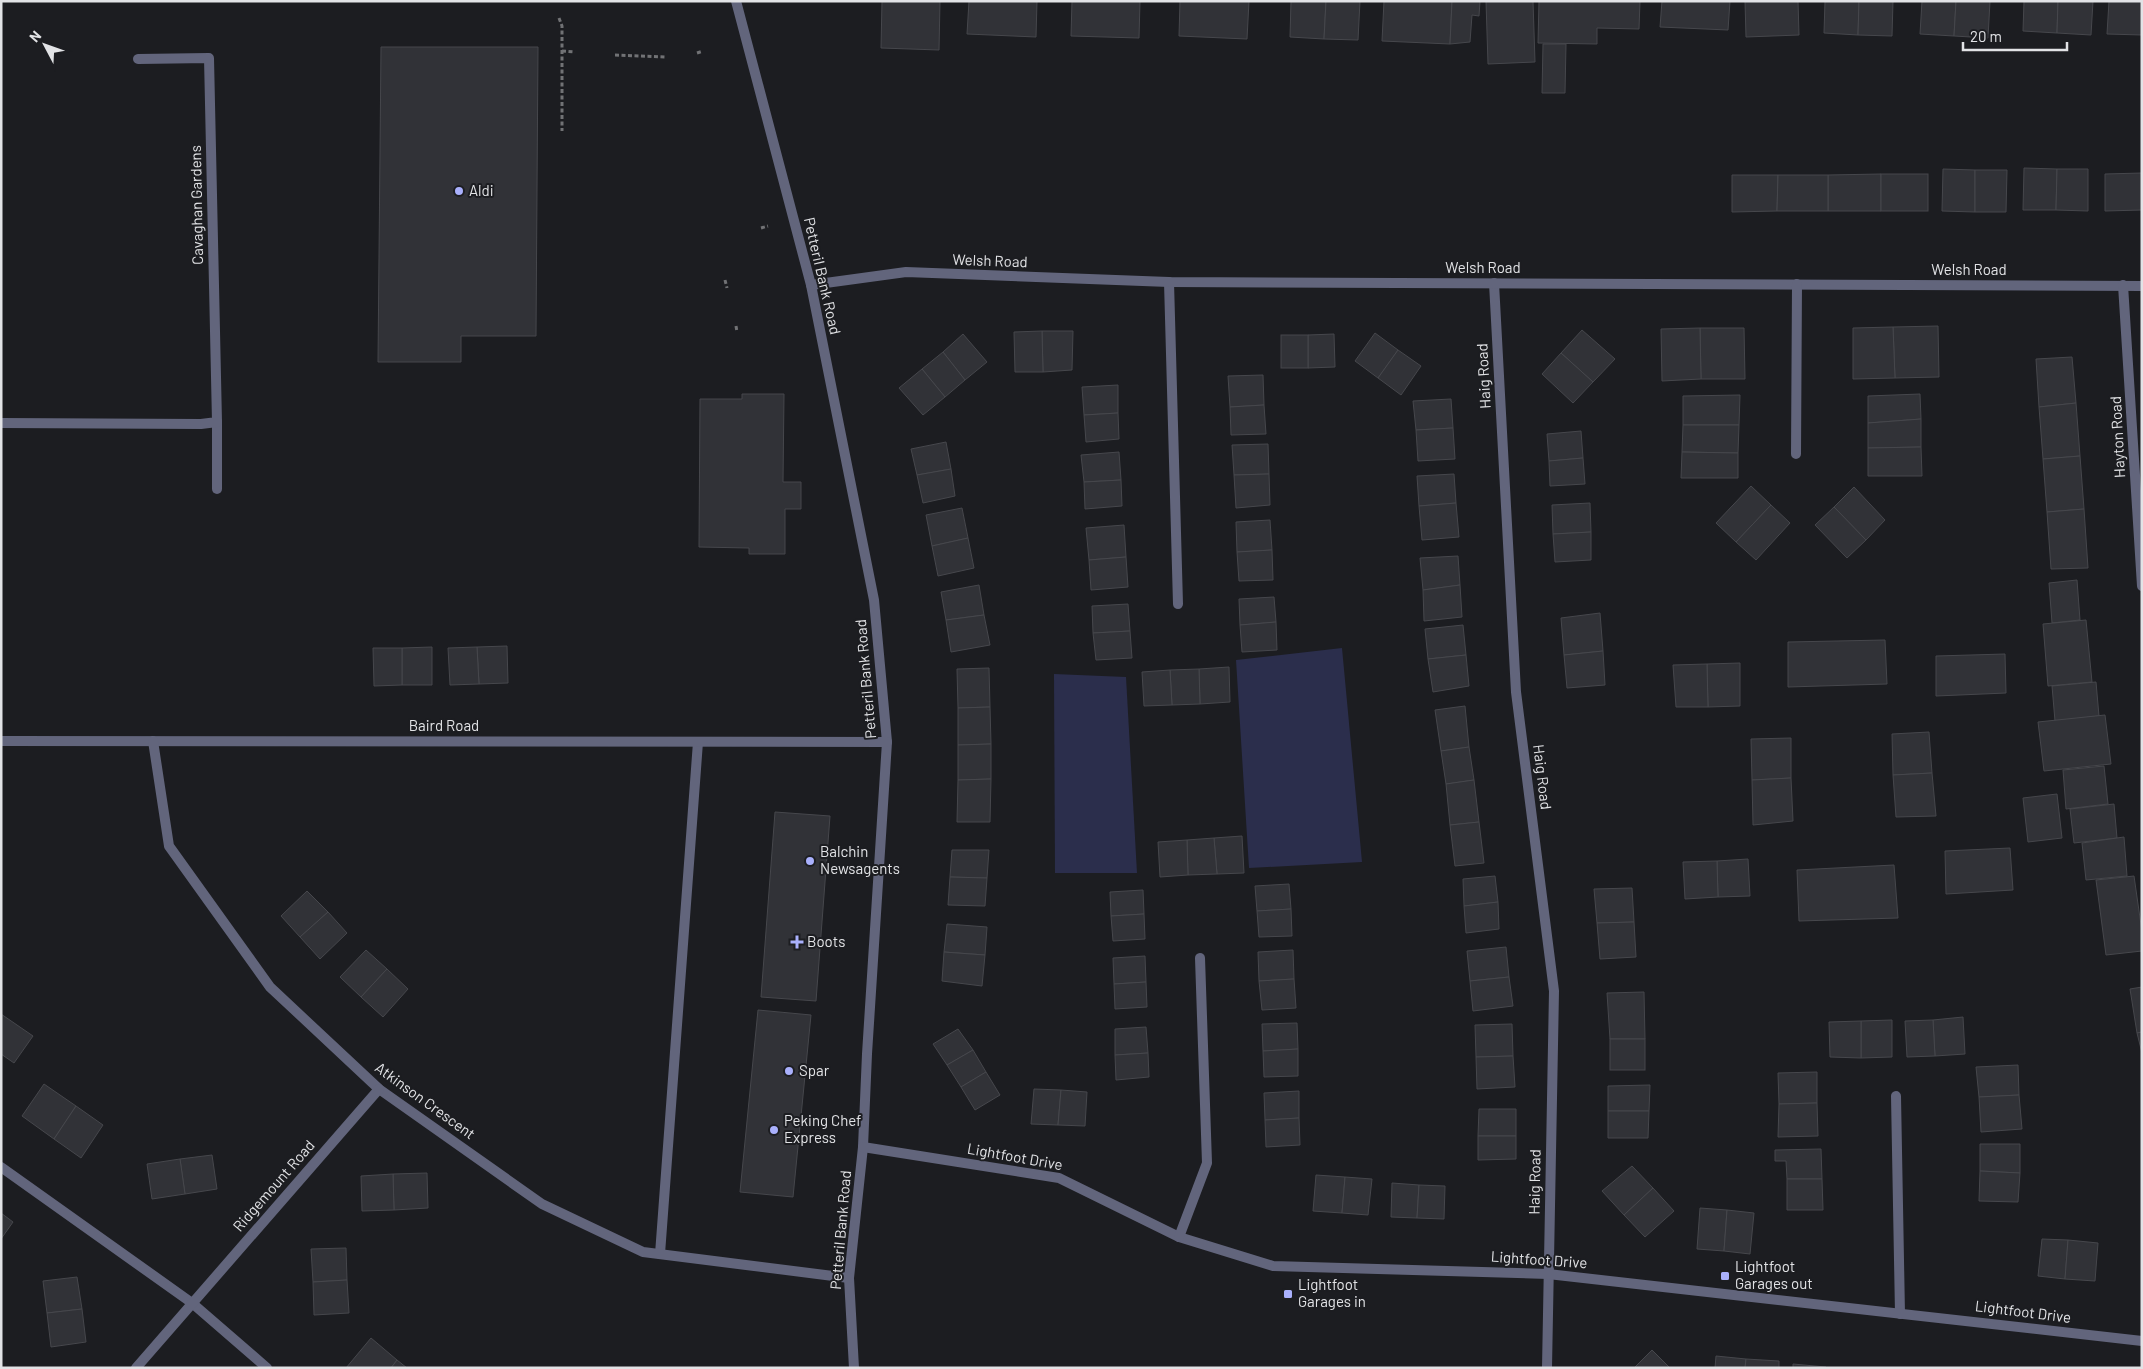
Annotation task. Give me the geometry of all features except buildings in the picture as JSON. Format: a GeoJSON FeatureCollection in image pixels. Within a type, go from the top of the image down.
{"type":"FeatureCollection","features":[{"type":"Feature","properties":{"kind":"street","name":"Petteril Bank Road"},"geometry":{"type":"LineString","coordinates":[[736,1],[811,285],[874,600],[887,742],[867,1054],[863,1147],[849,1278],[854,1368]]}},
{"type":"Feature","properties":{"kind":"street","name":"Cavaghan Gardens"},"geometry":{"type":"LineString","coordinates":[[138,59],[209,58],[217,489]]}},
{"type":"Feature","properties":{"kind":"street","name":"Welsh Road"},"geometry":{"type":"LineString","coordinates":[[811,285],[906,272],[1168,282],[2142,286]]}},
{"type":"Feature","properties":{"kind":"street"},"geometry":{"type":"LineString","coordinates":[[1168,282],[1178,604]]}},
{"type":"Feature","properties":{"kind":"street","name":"Haig Road"},"geometry":{"type":"LineString","coordinates":[[1494,283],[1516,692],[1554,991],[1547,1368]]}},
{"type":"Feature","properties":{"kind":"street"},"geometry":{"type":"LineString","coordinates":[[1796,454],[1797,284]]}},
{"type":"Feature","properties":{"kind":"street","name":"Hayton Road"},"geometry":{"type":"LineString","coordinates":[[2123,285],[2142,586]]}},
{"type":"Feature","properties":{"kind":"street"},"geometry":{"type":"LineString","coordinates":[[1,423],[201,424],[217,422]]}},
{"type":"Feature","properties":{"kind":"street","name":"Baird Road"},"geometry":{"type":"LineString","coordinates":[[1,741],[887,742]]}},
{"type":"Feature","properties":{"kind":"street","name":"Atkinson Crescent"},"geometry":{"type":"LineString","coordinates":[[153,741],[169,846],[270,987],[379,1089],[542,1204],[643,1252],[849,1278]]}},
{"type":"Feature","properties":{"kind":"street"},"geometry":{"type":"LineString","coordinates":[[660,1254],[698,742]]}},
{"type":"Feature","properties":{"kind":"street"},"geometry":{"type":"LineString","coordinates":[[1179,1237],[1207,1163],[1200,958]]}},
{"type":"Feature","properties":{"kind":"street","name":"Ridgemount Road"},"geometry":{"type":"LineString","coordinates":[[136,1368],[379,1089]]}},
{"type":"Feature","properties":{"kind":"street"},"geometry":{"type":"LineString","coordinates":[[1896,1096],[1900,1314]]}},
{"type":"Feature","properties":{"kind":"street","name":"Lightfoot Drive"},"geometry":{"type":"LineString","coordinates":[[863,1147],[1059,1178],[1179,1237],[1273,1266],[1548,1274],[2142,1341]]}},
{"type":"Feature","properties":{"kind":"street"},"geometry":{"type":"LineString","coordinates":[[1,1167],[192,1303],[267,1368]]}},
{"type":"Feature","properties":{"kind":"path"},"geometry":{"type":"LineString","coordinates":[[559,18],[562,26],[562,130]]}},
{"type":"Feature","properties":{"kind":"path"},"geometry":{"type":"LineString","coordinates":[[562,51],[574,52]]}},
{"type":"Feature","properties":{"kind":"path"},"geometry":{"type":"LineString","coordinates":[[697,53],[703,51]]}},
{"type":"Feature","properties":{"kind":"path"},"geometry":{"type":"LineString","coordinates":[[615,54],[666,57]]}},
{"type":"Feature","properties":{"kind":"path"},"geometry":{"type":"LineString","coordinates":[[761,228],[768,226]]}},
{"type":"Feature","properties":{"kind":"path"},"geometry":{"type":"LineString","coordinates":[[725,280],[727,288]]}},
{"type":"Feature","properties":{"kind":"path"},"geometry":{"type":"LineString","coordinates":[[736,326],[737,332]]}},
{"type":"Feature","properties":{"kind":"shaded area"},"geometry":{"type":"Polygon","coordinates":[[[1342,648],[1362,862],[1249,868],[1236,660],[1342,648]]]}},
{"type":"Feature","properties":{"kind":"shaded area"},"geometry":{"type":"Polygon","coordinates":[[[1054,674],[1126,677],[1137,873],[1055,873],[1054,674]]]}},
{"type":"Feature","properties":{"kind":"place","name":"Aldi"},"geometry":{"type":"Point","coordinates":[459,191]}},
{"type":"Feature","properties":{"kind":"place","name":"Balchin Newsagents"},"geometry":{"type":"Point","coordinates":[810,861]}},
{"type":"Feature","properties":{"kind":"place","name":"Boots"},"geometry":{"type":"Point","coordinates":[797,942]}},
{"type":"Feature","properties":{"kind":"place","name":"Spar"},"geometry":{"type":"Point","coordinates":[789,1071]}},
{"type":"Feature","properties":{"kind":"place","name":"Peking Chef Express"},"geometry":{"type":"Point","coordinates":[774,1130]}},
{"type":"Feature","properties":{"kind":"place","name":"Lightfoot Garages out"},"geometry":{"type":"Point","coordinates":[1725,1276]}},
{"type":"Feature","properties":{"kind":"place","name":"Lightfoot Garages in"},"geometry":{"type":"Point","coordinates":[1288,1294]}}]}
